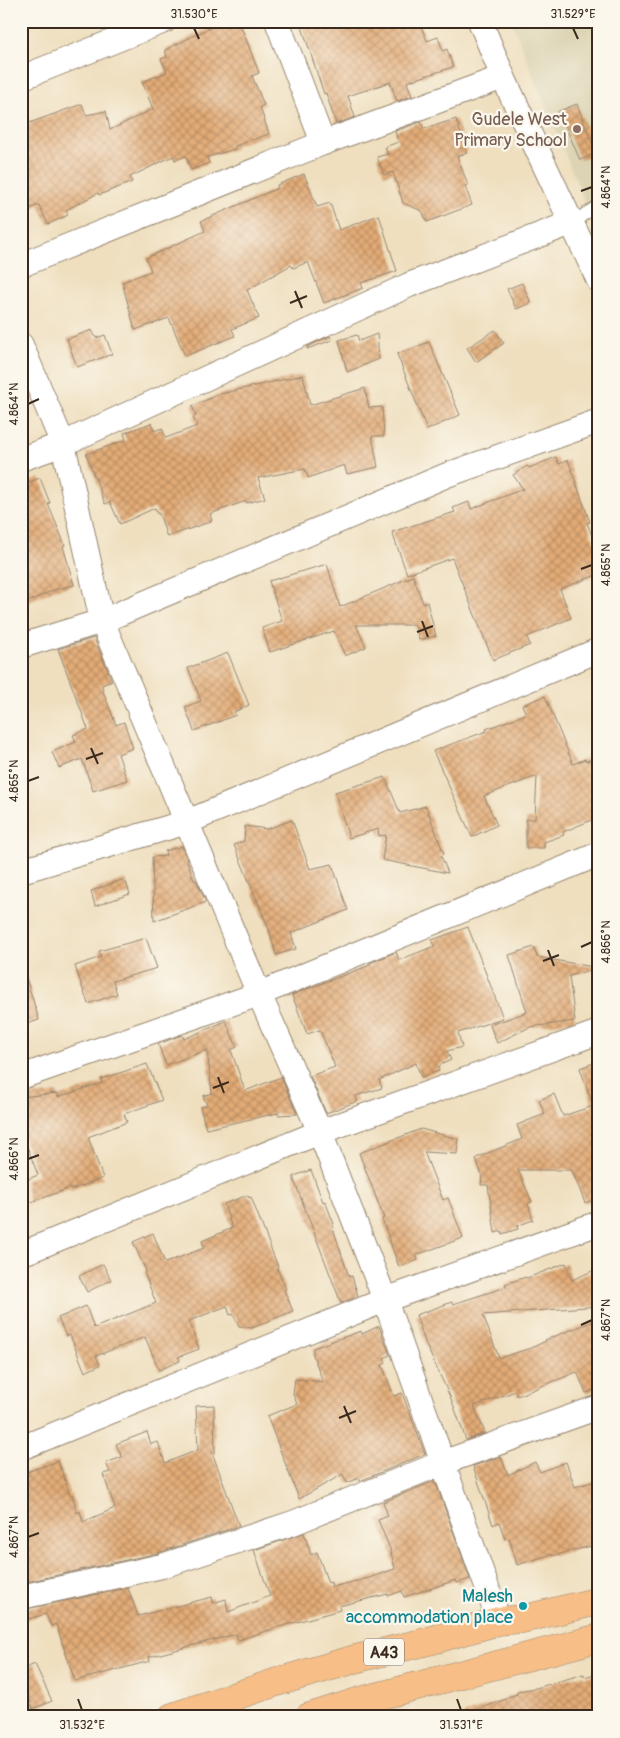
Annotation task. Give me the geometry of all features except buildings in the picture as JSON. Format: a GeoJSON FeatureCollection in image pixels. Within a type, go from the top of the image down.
{"type":"FeatureCollection","features":[{"type":"Feature","properties":{"kind":"highway","name":"A43"},"geometry":{"type":"LineString","coordinates":[[172,1717],[359,1658],[500,1621],[522,1619],[599,1601]]}},
{"type":"Feature","properties":{"kind":"highway","name":"A43"},"geometry":{"type":"LineString","coordinates":[[309,1717],[363,1709],[599,1638]]}},
{"type":"Feature","properties":{"kind":"street"},"geometry":{"type":"LineString","coordinates":[[21,78],[164,21]]}},
{"type":"Feature","properties":{"kind":"street"},"geometry":{"type":"LineString","coordinates":[[277,21],[322,143]]}},
{"type":"Feature","properties":{"kind":"street"},"geometry":{"type":"LineString","coordinates":[[480,21],[503,77],[599,281]]}},
{"type":"Feature","properties":{"kind":"street"},"geometry":{"type":"LineString","coordinates":[[21,265],[322,143],[503,77]]}},
{"type":"Feature","properties":{"kind":"street"},"geometry":{"type":"LineString","coordinates":[[21,459],[62,444],[409,285],[571,223]]}},
{"type":"Feature","properties":{"kind":"street"},"geometry":{"type":"LineString","coordinates":[[21,345],[62,444],[102,621],[258,994],[320,1132],[385,1300],[500,1621]]}},
{"type":"Feature","properties":{"kind":"street"},"geometry":{"type":"LineString","coordinates":[[21,646],[102,621],[447,475],[599,421]]}},
{"type":"Feature","properties":{"kind":"street"},"geometry":{"type":"LineString","coordinates":[[21,871],[187,822],[599,650]]}},
{"type":"Feature","properties":{"kind":"street"},"geometry":{"type":"LineString","coordinates":[[21,1077],[258,994],[599,854]]}},
{"type":"Feature","properties":{"kind":"street"},"geometry":{"type":"LineString","coordinates":[[21,1254],[320,1132],[599,1032]]}},
{"type":"Feature","properties":{"kind":"street"},"geometry":{"type":"LineString","coordinates":[[21,1448],[385,1300],[599,1223]]}},
{"type":"Feature","properties":{"kind":"street"},"geometry":{"type":"LineString","coordinates":[[21,1596],[162,1566],[293,1522],[442,1463],[599,1407]]}},
{"type":"Feature","properties":{"kind":"lane"},"geometry":{"type":"LineString","coordinates":[[571,223],[599,205]]}},
{"type":"Feature","properties":{"kind":"shaded area","name":"Gudele West Primary School"},"geometry":{"type":"Polygon","coordinates":[[[511,21],[599,21],[599,237],[511,21]]]}},
{"type":"Feature","properties":{"kind":"place","name":"Gudele West Primary School"},"geometry":{"type":"Point","coordinates":[577,129]}},
{"type":"Feature","properties":{"kind":"place","name":"Malesh accommodation place"},"geometry":{"type":"Point","coordinates":[523,1606]}}]}
